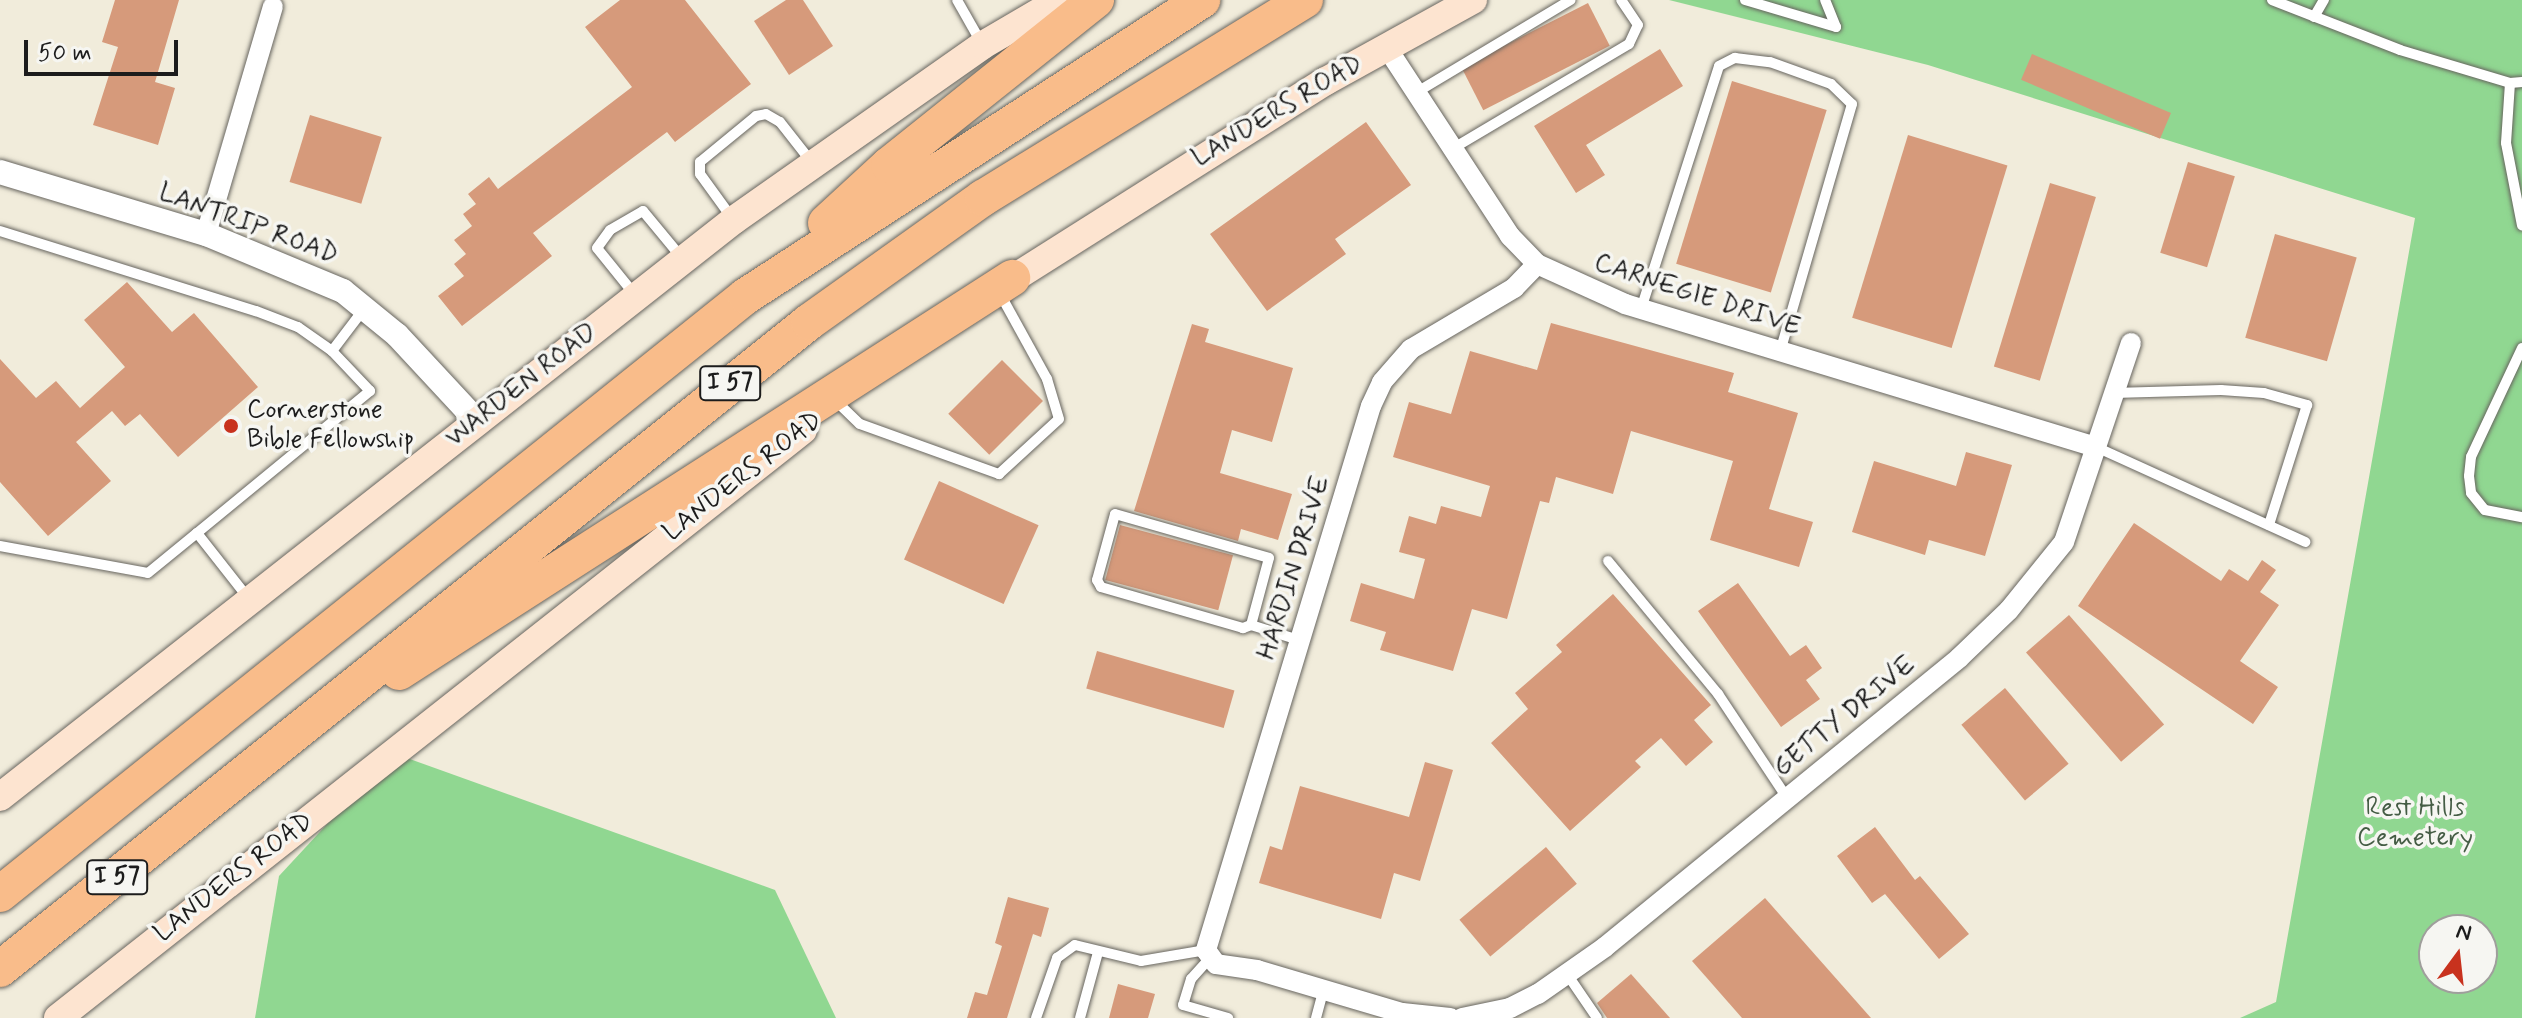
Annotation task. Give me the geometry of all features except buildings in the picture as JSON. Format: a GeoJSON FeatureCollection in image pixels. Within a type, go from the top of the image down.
{"type":"FeatureCollection","features":[{"type":"Feature","properties":{"kind":"highway"},"geometry":{"type":"LineString","coordinates":[[746,296],[889,165],[1096,0]]}},
{"type":"Feature","properties":{"kind":"highway","name":"I 57"},"geometry":{"type":"LineString","coordinates":[[0,894],[746,296],[1202,0]]}},
{"type":"Feature","properties":{"kind":"highway","name":"I 57"},"geometry":{"type":"LineString","coordinates":[[0,969],[298,733],[577,503],[809,322],[983,198],[1305,0]]}},
{"type":"Feature","properties":{"kind":"highway"},"geometry":{"type":"LineString","coordinates":[[298,733],[463,634],[1005,283]]}},
{"type":"Feature","properties":{"kind":"main road","name":"WARDEN ROAD"},"geometry":{"type":"LineString","coordinates":[[2,795],[734,220],[983,45],[1060,0]]}},
{"type":"Feature","properties":{"kind":"main road","name":"LANDERS ROAD"},"geometry":{"type":"LineString","coordinates":[[58,1018],[838,403],[1005,283],[1227,141],[1473,0]]}},
{"type":"Feature","properties":{"kind":"street"},"geometry":{"type":"LineString","coordinates":[[206,234],[273,7]]}},
{"type":"Feature","properties":{"kind":"street","name":"CARNEGIE DRIVE"},"geometry":{"type":"LineString","coordinates":[[1387,48],[1510,236],[1537,264],[1641,309],[2095,447]]}},
{"type":"Feature","properties":{"kind":"street","name":"LANTRIP ROAD"},"geometry":{"type":"LineString","coordinates":[[1,174],[206,234],[343,291],[366,307],[477,421]]}},
{"type":"Feature","properties":{"kind":"street","name":"HARDIN DRIVE"},"geometry":{"type":"LineString","coordinates":[[1207,954],[1299,640],[1382,382],[1411,349],[1514,288],[1537,264]]}},
{"type":"Feature","properties":{"kind":"street","name":"GETTY DRIVE"},"geometry":{"type":"LineString","coordinates":[[1462,1018],[1510,1008],[1567,974],[1959,658],[2044,574],[2080,507],[2095,447],[2131,343]]}},
{"type":"Feature","properties":{"kind":"street"},"geometry":{"type":"LineString","coordinates":[[1207,954],[1402,1013],[1450,1018]]}},
{"type":"Feature","properties":{"kind":"lane"},"geometry":{"type":"LineString","coordinates":[[957,0],[983,45]]}},
{"type":"Feature","properties":{"kind":"lane"},"geometry":{"type":"LineString","coordinates":[[1417,92],[1571,0]]}},
{"type":"Feature","properties":{"kind":"lane"},"geometry":{"type":"LineString","coordinates":[[1452,149],[1629,44],[1638,25],[1621,0]]}},
{"type":"Feature","properties":{"kind":"lane"},"geometry":{"type":"LineString","coordinates":[[1745,0],[1836,27],[1825,0]]}},
{"type":"Feature","properties":{"kind":"lane"},"geometry":{"type":"LineString","coordinates":[[2272,0],[2510,83],[2522,82]]}},
{"type":"Feature","properties":{"kind":"lane"},"geometry":{"type":"LineString","coordinates":[[2314,17],[2324,0]]}},
{"type":"Feature","properties":{"kind":"lane"},"geometry":{"type":"LineString","coordinates":[[1641,309],[1719,66],[1735,58],[1770,62],[1831,84],[1852,104],[1780,352]]}},
{"type":"Feature","properties":{"kind":"lane"},"geometry":{"type":"LineString","coordinates":[[2510,83],[2506,143],[2522,225]]}},
{"type":"Feature","properties":{"kind":"lane"},"geometry":{"type":"LineString","coordinates":[[734,220],[700,174],[700,162],[756,116],[766,114],[780,122],[813,164]]}},
{"type":"Feature","properties":{"kind":"lane"},"geometry":{"type":"LineString","coordinates":[[636,297],[597,248],[610,230],[643,211],[683,259]]}},
{"type":"Feature","properties":{"kind":"lane"},"geometry":{"type":"LineString","coordinates":[[0,231],[298,327],[332,351],[370,391],[148,573],[0,546]]}},
{"type":"Feature","properties":{"kind":"lane"},"geometry":{"type":"LineString","coordinates":[[838,403],[860,424],[999,474],[1059,419],[1047,379],[1005,283]]}},
{"type":"Feature","properties":{"kind":"lane"},"geometry":{"type":"LineString","coordinates":[[332,351],[366,307]]}},
{"type":"Feature","properties":{"kind":"lane"},"geometry":{"type":"LineString","coordinates":[[2522,348],[2471,457],[2469,476],[2471,493],[2485,510],[2522,517]]}},
{"type":"Feature","properties":{"kind":"lane"},"geometry":{"type":"LineString","coordinates":[[2113,393],[2221,390],[2264,393],[2307,405],[2269,525]]}},
{"type":"Feature","properties":{"kind":"lane"},"geometry":{"type":"LineString","coordinates":[[2095,447],[2305,542]]}},
{"type":"Feature","properties":{"kind":"lane"},"geometry":{"type":"LineString","coordinates":[[1251,625],[1269,558],[1115,514],[1097,580],[1101,587],[1243,628],[1251,625],[1299,640]]}},
{"type":"Feature","properties":{"kind":"lane"},"geometry":{"type":"LineString","coordinates":[[197,533],[250,600]]}},
{"type":"Feature","properties":{"kind":"lane"},"geometry":{"type":"LineString","coordinates":[[1608,561],[1718,694],[1787,798]]}},
{"type":"Feature","properties":{"kind":"lane"},"geometry":{"type":"LineString","coordinates":[[1036,1018],[1057,958],[1075,945],[1141,961],[1207,954]]}},
{"type":"Feature","properties":{"kind":"lane"},"geometry":{"type":"LineString","coordinates":[[1080,1018],[1098,952]]}},
{"type":"Feature","properties":{"kind":"lane"},"geometry":{"type":"LineString","coordinates":[[1207,954],[1191,979],[1183,1005],[1228,1018]]}},
{"type":"Feature","properties":{"kind":"lane"},"geometry":{"type":"LineString","coordinates":[[1567,974],[1597,1018]]}},
{"type":"Feature","properties":{"kind":"lane"},"geometry":{"type":"LineString","coordinates":[[1316,1018],[1324,989]]}},
{"type":"Feature","properties":{"kind":"green space","name":"Rest Hills Cemetery"},"geometry":{"type":"Polygon","coordinates":[[[1669,0],[2522,0],[2522,1018],[2240,1018],[2276,1002],[2415,218],[1928,65],[1669,0]]]}},
{"type":"Feature","properties":{"kind":"green space"},"geometry":{"type":"Polygon","coordinates":[[[393,753],[775,890],[836,1018],[255,1018],[279,876],[393,753]]]}},
{"type":"Feature","properties":{"kind":"place","name":"Cornerstone Bible Fellowship"},"geometry":{"type":"Point","coordinates":[231,426]}}]}
